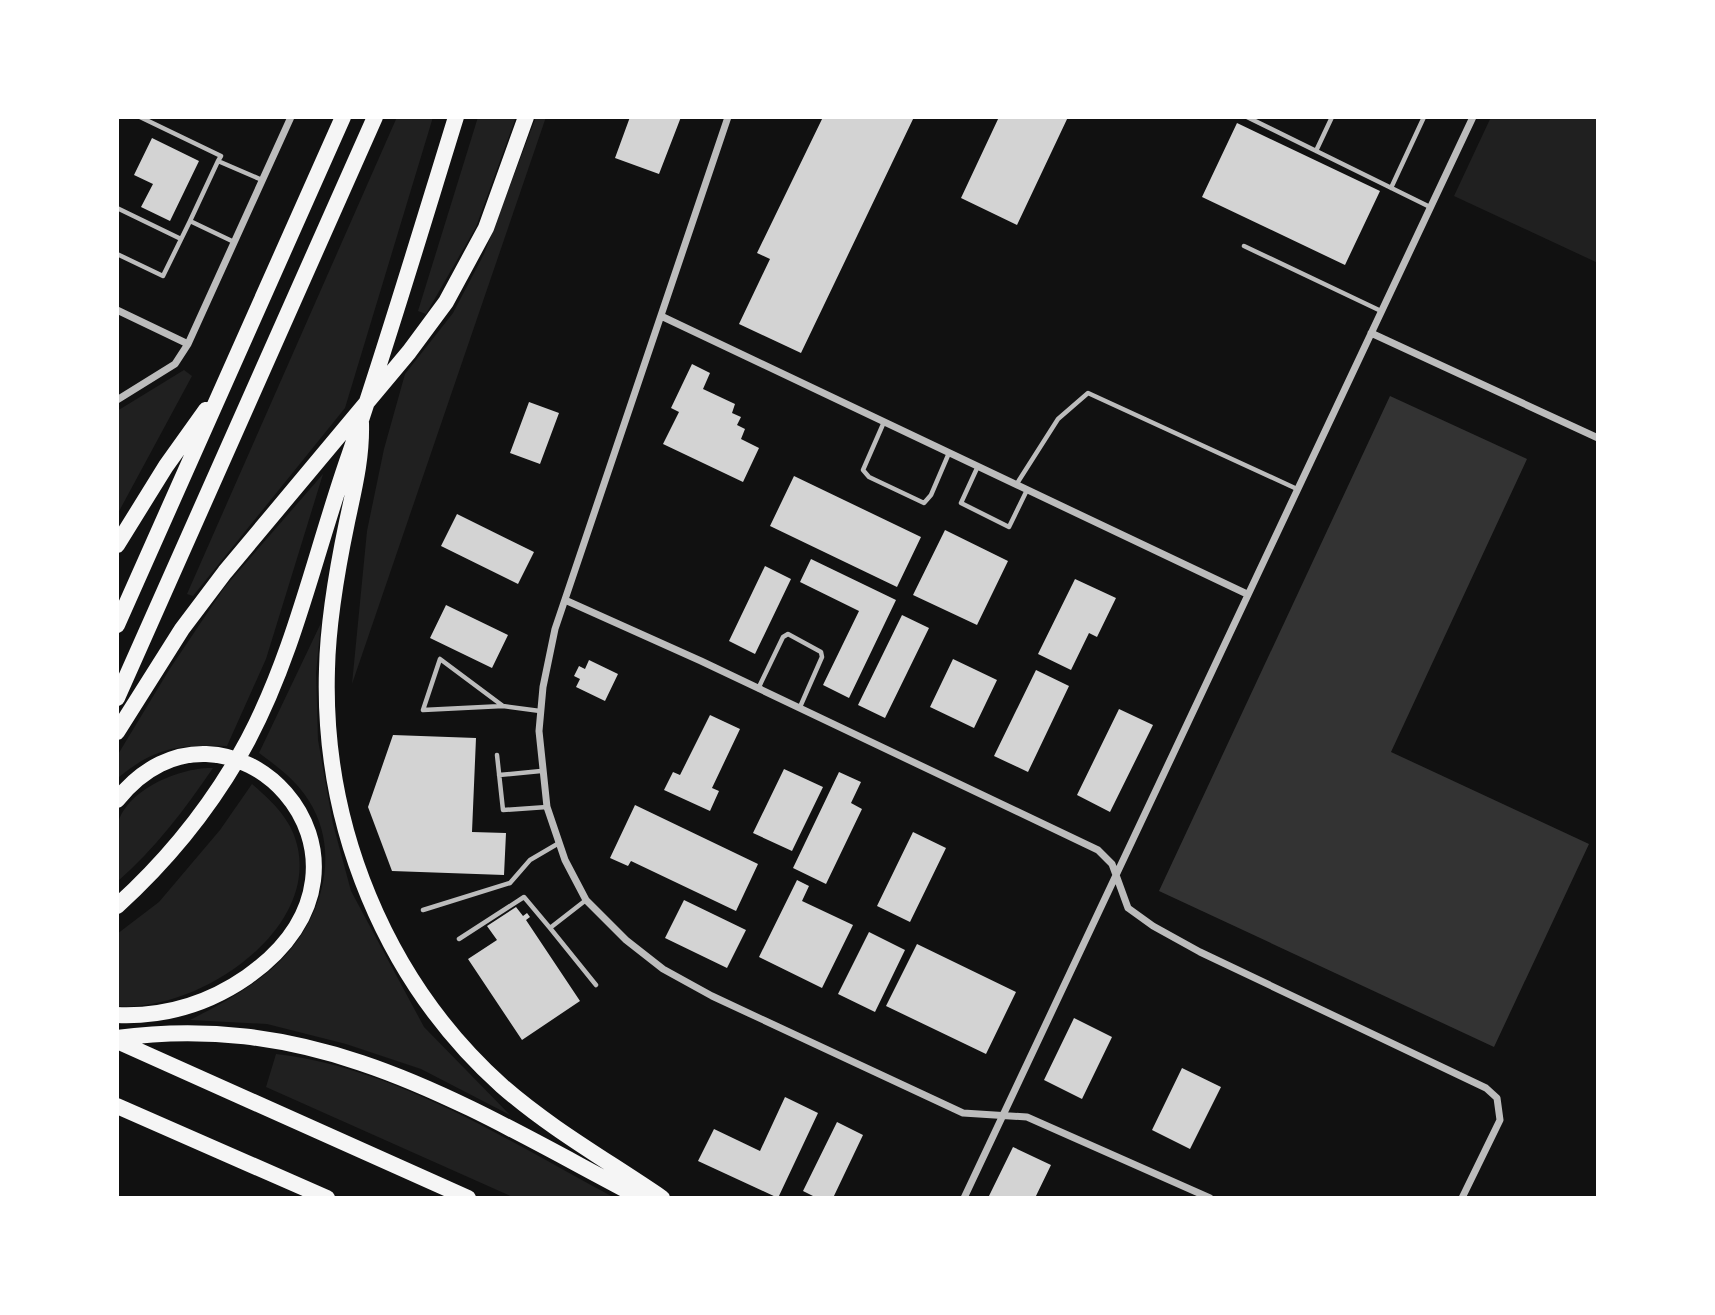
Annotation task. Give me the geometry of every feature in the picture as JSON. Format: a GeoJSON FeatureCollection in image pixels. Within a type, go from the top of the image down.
{"type":"FeatureCollection","features":[{"type":"Feature","properties":{"kind":"highway"},"geometry":{"type":"LineString","coordinates":[[117,625],[343,117]]}},
{"type":"Feature","properties":{"kind":"highway"},"geometry":{"type":"LineString","coordinates":[[117,698],[374,117]]}},
{"type":"Feature","properties":{"kind":"highway"},"geometry":{"type":"LineString","coordinates":[[117,906],[188,832],[228,775],[249,739],[281,665],[361,424],[456,117]]}},
{"type":"Feature","properties":{"kind":"highway"},"geometry":{"type":"LineString","coordinates":[[117,732],[183,629],[225,572],[409,352],[446,302],[486,228],[526,117]]}},
{"type":"Feature","properties":{"kind":"highway"},"geometry":{"type":"LineString","coordinates":[[117,545],[166,466],[226,383]]}},
{"type":"Feature","properties":{"kind":"highway"},"geometry":{"type":"LineString","coordinates":[[361,424],[362,452],[340,558],[327,668],[329,745],[337,796],[350,848],[369,898],[416,986],[443,1023],[483,1068],[558,1130],[662,1198]]}},
{"type":"Feature","properties":{"kind":"highway"},"geometry":{"type":"LineString","coordinates":[[117,800],[135,781],[166,762],[208,755],[244,763],[276,781],[293,800],[312,842],[314,872],[311,890],[299,922],[275,954],[257,970],[221,994],[187,1008],[150,1015],[117,1016]]}},
{"type":"Feature","properties":{"kind":"highway"},"geometry":{"type":"LineString","coordinates":[[117,1040],[219,1034],[295,1043],[342,1055],[389,1070],[451,1098],[642,1198]]}},
{"type":"Feature","properties":{"kind":"highway"},"geometry":{"type":"LineString","coordinates":[[117,1040],[468,1198]]}},
{"type":"Feature","properties":{"kind":"highway"},"geometry":{"type":"LineString","coordinates":[[117,1105],[327,1198]]}},
{"type":"Feature","properties":{"kind":"street"},"geometry":{"type":"LineString","coordinates":[[117,400],[175,364],[188,344],[291,117]]}},
{"type":"Feature","properties":{"kind":"street"},"geometry":{"type":"LineString","coordinates":[[728,117],[565,600],[550,652],[541,711],[541,771],[547,807],[565,860],[586,900],[626,940],[663,969],[712,996],[963,1113],[1004,1113],[1027,1117],[1210,1198]]}},
{"type":"Feature","properties":{"kind":"street"},"geometry":{"type":"LineString","coordinates":[[964,1198],[1473,117]]}},
{"type":"Feature","properties":{"kind":"street"},"geometry":{"type":"LineString","coordinates":[[117,310],[188,344]]}},
{"type":"Feature","properties":{"kind":"street"},"geometry":{"type":"LineString","coordinates":[[661,316],[1247,594]]}},
{"type":"Feature","properties":{"kind":"street"},"geometry":{"type":"LineString","coordinates":[[1371,333],[1598,438]]}},
{"type":"Feature","properties":{"kind":"street"},"geometry":{"type":"LineString","coordinates":[[565,600],[1098,850],[1112,864],[1128,908],[1153,926],[1486,1088],[1497,1098],[1500,1120],[1462,1198]]}},
{"type":"Feature","properties":{"kind":"lane"},"geometry":{"type":"LineString","coordinates":[[117,254],[163,276],[221,156],[139,117]]}},
{"type":"Feature","properties":{"kind":"lane"},"geometry":{"type":"LineString","coordinates":[[1247,117],[1430,208]]}},
{"type":"Feature","properties":{"kind":"lane"},"geometry":{"type":"LineString","coordinates":[[1316,151],[1332,117]]}},
{"type":"Feature","properties":{"kind":"lane"},"geometry":{"type":"LineString","coordinates":[[1391,188],[1423,117]]}},
{"type":"Feature","properties":{"kind":"lane"},"geometry":{"type":"LineString","coordinates":[[218,161],[263,181]]}},
{"type":"Feature","properties":{"kind":"lane"},"geometry":{"type":"LineString","coordinates":[[117,208],[181,239]]}},
{"type":"Feature","properties":{"kind":"lane"},"geometry":{"type":"LineString","coordinates":[[190,221],[236,242]]}},
{"type":"Feature","properties":{"kind":"lane"},"geometry":{"type":"LineString","coordinates":[[1244,246],[1381,311]]}},
{"type":"Feature","properties":{"kind":"lane"},"geometry":{"type":"LineString","coordinates":[[1016,485],[1058,419],[1088,393],[1297,489]]}},
{"type":"Feature","properties":{"kind":"lane"},"geometry":{"type":"LineString","coordinates":[[884,422],[863,470],[880,482],[924,503],[931,495],[949,453]]}},
{"type":"Feature","properties":{"kind":"lane"},"geometry":{"type":"LineString","coordinates":[[978,466],[961,503],[1009,527],[1027,490]]}},
{"type":"Feature","properties":{"kind":"lane"},"geometry":{"type":"LineString","coordinates":[[758,689],[783,637],[788,634],[821,652],[822,657],[800,708]]}},
{"type":"Feature","properties":{"kind":"lane"},"geometry":{"type":"LineString","coordinates":[[503,706],[440,659],[423,710],[503,706],[541,711]]}},
{"type":"Feature","properties":{"kind":"lane"},"geometry":{"type":"LineString","coordinates":[[497,755],[503,810],[547,807]]}},
{"type":"Feature","properties":{"kind":"lane"},"geometry":{"type":"LineString","coordinates":[[499,775],[541,771]]}},
{"type":"Feature","properties":{"kind":"lane"},"geometry":{"type":"LineString","coordinates":[[423,910],[510,883],[530,860],[559,843]]}},
{"type":"Feature","properties":{"kind":"lane"},"geometry":{"type":"LineString","coordinates":[[459,939],[524,897],[596,985]]}},
{"type":"Feature","properties":{"kind":"lane"},"geometry":{"type":"LineString","coordinates":[[550,928],[586,900]]}},
{"type":"Feature","properties":{"kind":"shaded area"},"geometry":{"type":"Polygon","coordinates":[[[397,117],[433,117],[345,408],[193,596],[187,594],[397,117]]]}},
{"type":"Feature","properties":{"kind":"shaded area"},"geometry":{"type":"Polygon","coordinates":[[[478,117],[516,117],[476,227],[426,314],[418,311],[478,117]]]}},
{"type":"Feature","properties":{"kind":"shaded area"},"geometry":{"type":"Polygon","coordinates":[[[536,117],[546,117],[352,684],[367,531],[384,449],[405,374],[453,313],[484,254],[536,117]]]}},
{"type":"Feature","properties":{"kind":"shaded area"},"geometry":{"type":"Polygon","coordinates":[[[1491,117],[1598,117],[1598,263],[1454,196],[1491,117]]]}},
{"type":"Feature","properties":{"kind":"shaded area"},"geometry":{"type":"Polygon","coordinates":[[[184,370],[192,376],[117,515],[117,411],[184,370]]]}},
{"type":"Feature","properties":{"kind":"shaded area"},"geometry":{"type":"Polygon","coordinates":[[[1390,396],[1527,459],[1391,752],[1589,844],[1494,1047],[1159,891],[1390,396]]]}},
{"type":"Feature","properties":{"kind":"shaded area"},"geometry":{"type":"Polygon","coordinates":[[[323,474],[266,659],[227,746],[182,747],[157,753],[119,777],[117,756],[169,670],[224,588],[323,474]]]}},
{"type":"Feature","properties":{"kind":"shaded area"},"geometry":{"type":"Polygon","coordinates":[[[321,623],[316,673],[318,740],[333,824],[351,891],[424,1027],[510,1115],[421,1069],[346,1044],[267,1024],[190,1020],[235,996],[276,965],[305,930],[322,888],[324,844],[319,822],[309,801],[298,787],[259,753],[321,623]]]}},
{"type":"Feature","properties":{"kind":"shaded area"},"geometry":{"type":"Polygon","coordinates":[[[213,768],[169,828],[117,882],[117,827],[130,802],[155,783],[170,776],[213,768]]]}},
{"type":"Feature","properties":{"kind":"shaded area"},"geometry":{"type":"Polygon","coordinates":[[[252,784],[287,821],[298,849],[298,881],[288,911],[269,938],[243,962],[213,982],[180,997],[148,1005],[117,1006],[117,934],[159,902],[220,830],[252,784]]]}},
{"type":"Feature","properties":{"kind":"shaded area"},"geometry":{"type":"Polygon","coordinates":[[[276,1054],[321,1062],[409,1091],[452,1110],[615,1198],[515,1198],[266,1087],[276,1054]]]}},
{"type":"Feature","properties":{"kind":"building"},"geometry":{"type":"Polygon","coordinates":[[[630,117],[681,117],[659,174],[615,158],[630,117]]]}},
{"type":"Feature","properties":{"kind":"building"},"geometry":{"type":"Polygon","coordinates":[[[823,117],[914,117],[801,353],[739,324],[770,259],[757,253],[823,117]]]}},
{"type":"Feature","properties":{"kind":"building"},"geometry":{"type":"Polygon","coordinates":[[[999,117],[1068,117],[1017,225],[961,198],[999,117]]]}},
{"type":"Feature","properties":{"kind":"building"},"geometry":{"type":"Polygon","coordinates":[[[1237,123],[1380,191],[1345,265],[1202,197],[1237,123]]]}},
{"type":"Feature","properties":{"kind":"building"},"geometry":{"type":"Polygon","coordinates":[[[152,138],[199,161],[170,221],[141,207],[153,184],[134,175],[152,138]]]}},
{"type":"Feature","properties":{"kind":"building"},"geometry":{"type":"Polygon","coordinates":[[[692,364],[710,373],[703,389],[735,404],[732,413],[741,417],[737,425],[745,429],[741,439],[759,448],[743,482],[663,444],[679,412],[671,408],[692,364]]]}},
{"type":"Feature","properties":{"kind":"building"},"geometry":{"type":"Polygon","coordinates":[[[529,402],[559,413],[540,464],[510,453],[529,402]]]}},
{"type":"Feature","properties":{"kind":"building"},"geometry":{"type":"Polygon","coordinates":[[[794,476],[921,537],[897,587],[770,526],[794,476]]]}},
{"type":"Feature","properties":{"kind":"building"},"geometry":{"type":"Polygon","coordinates":[[[457,514],[534,552],[518,584],[441,546],[457,514]]]}},
{"type":"Feature","properties":{"kind":"building"},"geometry":{"type":"Polygon","coordinates":[[[945,530],[1008,561],[977,625],[913,595],[945,530]]]}},
{"type":"Feature","properties":{"kind":"building"},"geometry":{"type":"Polygon","coordinates":[[[811,559],[896,600],[849,698],[823,685],[859,611],[800,582],[811,559]]]}},
{"type":"Feature","properties":{"kind":"building"},"geometry":{"type":"Polygon","coordinates":[[[765,566],[791,579],[755,654],[729,641],[765,566]]]}},
{"type":"Feature","properties":{"kind":"building"},"geometry":{"type":"Polygon","coordinates":[[[1075,579],[1116,598],[1097,637],[1089,633],[1071,670],[1038,654],[1075,579]]]}},
{"type":"Feature","properties":{"kind":"building"},"geometry":{"type":"Polygon","coordinates":[[[446,605],[508,635],[492,668],[430,638],[446,605]]]}},
{"type":"Feature","properties":{"kind":"building"},"geometry":{"type":"Polygon","coordinates":[[[902,615],[929,628],[885,718],[858,705],[902,615]]]}},
{"type":"Feature","properties":{"kind":"building"},"geometry":{"type":"Polygon","coordinates":[[[953,659],[997,680],[974,728],[930,707],[953,659]]]}},
{"type":"Feature","properties":{"kind":"building"},"geometry":{"type":"Polygon","coordinates":[[[589,660],[618,674],[605,701],[576,687],[580,679],[574,676],[579,666],[585,669],[589,660]]]}},
{"type":"Feature","properties":{"kind":"building"},"geometry":{"type":"Polygon","coordinates":[[[1036,670],[1069,686],[1028,772],[994,756],[1036,670]]]}},
{"type":"Feature","properties":{"kind":"building"},"geometry":{"type":"Polygon","coordinates":[[[1119,709],[1153,725],[1110,812],[1077,795],[1119,709]]]}},
{"type":"Feature","properties":{"kind":"building"},"geometry":{"type":"Polygon","coordinates":[[[710,715],[740,729],[712,788],[719,791],[710,811],[664,790],[673,772],[680,775],[710,715]]]}},
{"type":"Feature","properties":{"kind":"building"},"geometry":{"type":"Polygon","coordinates":[[[393,735],[476,738],[472,832],[506,833],[504,875],[392,871],[368,807],[393,735]]]}},
{"type":"Feature","properties":{"kind":"building"},"geometry":{"type":"Polygon","coordinates":[[[784,769],[823,787],[792,851],[753,833],[784,769]]]}},
{"type":"Feature","properties":{"kind":"building"},"geometry":{"type":"Polygon","coordinates":[[[839,772],[861,782],[851,803],[862,809],[826,884],[793,868],[839,772]]]}},
{"type":"Feature","properties":{"kind":"building"},"geometry":{"type":"Polygon","coordinates":[[[635,805],[758,864],[736,911],[631,861],[628,866],[610,858],[635,805]]]}},
{"type":"Feature","properties":{"kind":"building"},"geometry":{"type":"Polygon","coordinates":[[[913,832],[946,848],[910,922],[877,906],[913,832]]]}},
{"type":"Feature","properties":{"kind":"building"},"geometry":{"type":"Polygon","coordinates":[[[797,880],[809,886],[802,901],[853,925],[822,988],[759,957],[797,880]]]}},
{"type":"Feature","properties":{"kind":"building"},"geometry":{"type":"Polygon","coordinates":[[[684,900],[746,930],[727,968],[665,938],[684,900]]]}},
{"type":"Feature","properties":{"kind":"building"},"geometry":{"type":"Polygon","coordinates":[[[516,907],[523,916],[527,913],[530,917],[526,920],[580,1001],[522,1040],[468,959],[497,940],[487,926],[516,907]]]}},
{"type":"Feature","properties":{"kind":"building"},"geometry":{"type":"Polygon","coordinates":[[[869,932],[905,950],[875,1012],[838,994],[869,932]]]}},
{"type":"Feature","properties":{"kind":"building"},"geometry":{"type":"Polygon","coordinates":[[[917,944],[1016,992],[986,1054],[886,1006],[917,944]]]}},
{"type":"Feature","properties":{"kind":"building"},"geometry":{"type":"Polygon","coordinates":[[[1074,1018],[1112,1037],[1082,1099],[1044,1080],[1074,1018]]]}},
{"type":"Feature","properties":{"kind":"building"},"geometry":{"type":"Polygon","coordinates":[[[1182,1068],[1221,1087],[1190,1149],[1152,1130],[1182,1068]]]}},
{"type":"Feature","properties":{"kind":"building"},"geometry":{"type":"Polygon","coordinates":[[[785,1097],[818,1113],[778,1198],[698,1161],[714,1129],[760,1151],[785,1097]]]}},
{"type":"Feature","properties":{"kind":"building"},"geometry":{"type":"Polygon","coordinates":[[[837,1122],[863,1135],[833,1198],[817,1198],[803,1191],[837,1122]]]}},
{"type":"Feature","properties":{"kind":"building"},"geometry":{"type":"Polygon","coordinates":[[[1013,1147],[1051,1165],[1035,1198],[988,1198],[1013,1147]]]}}]}
